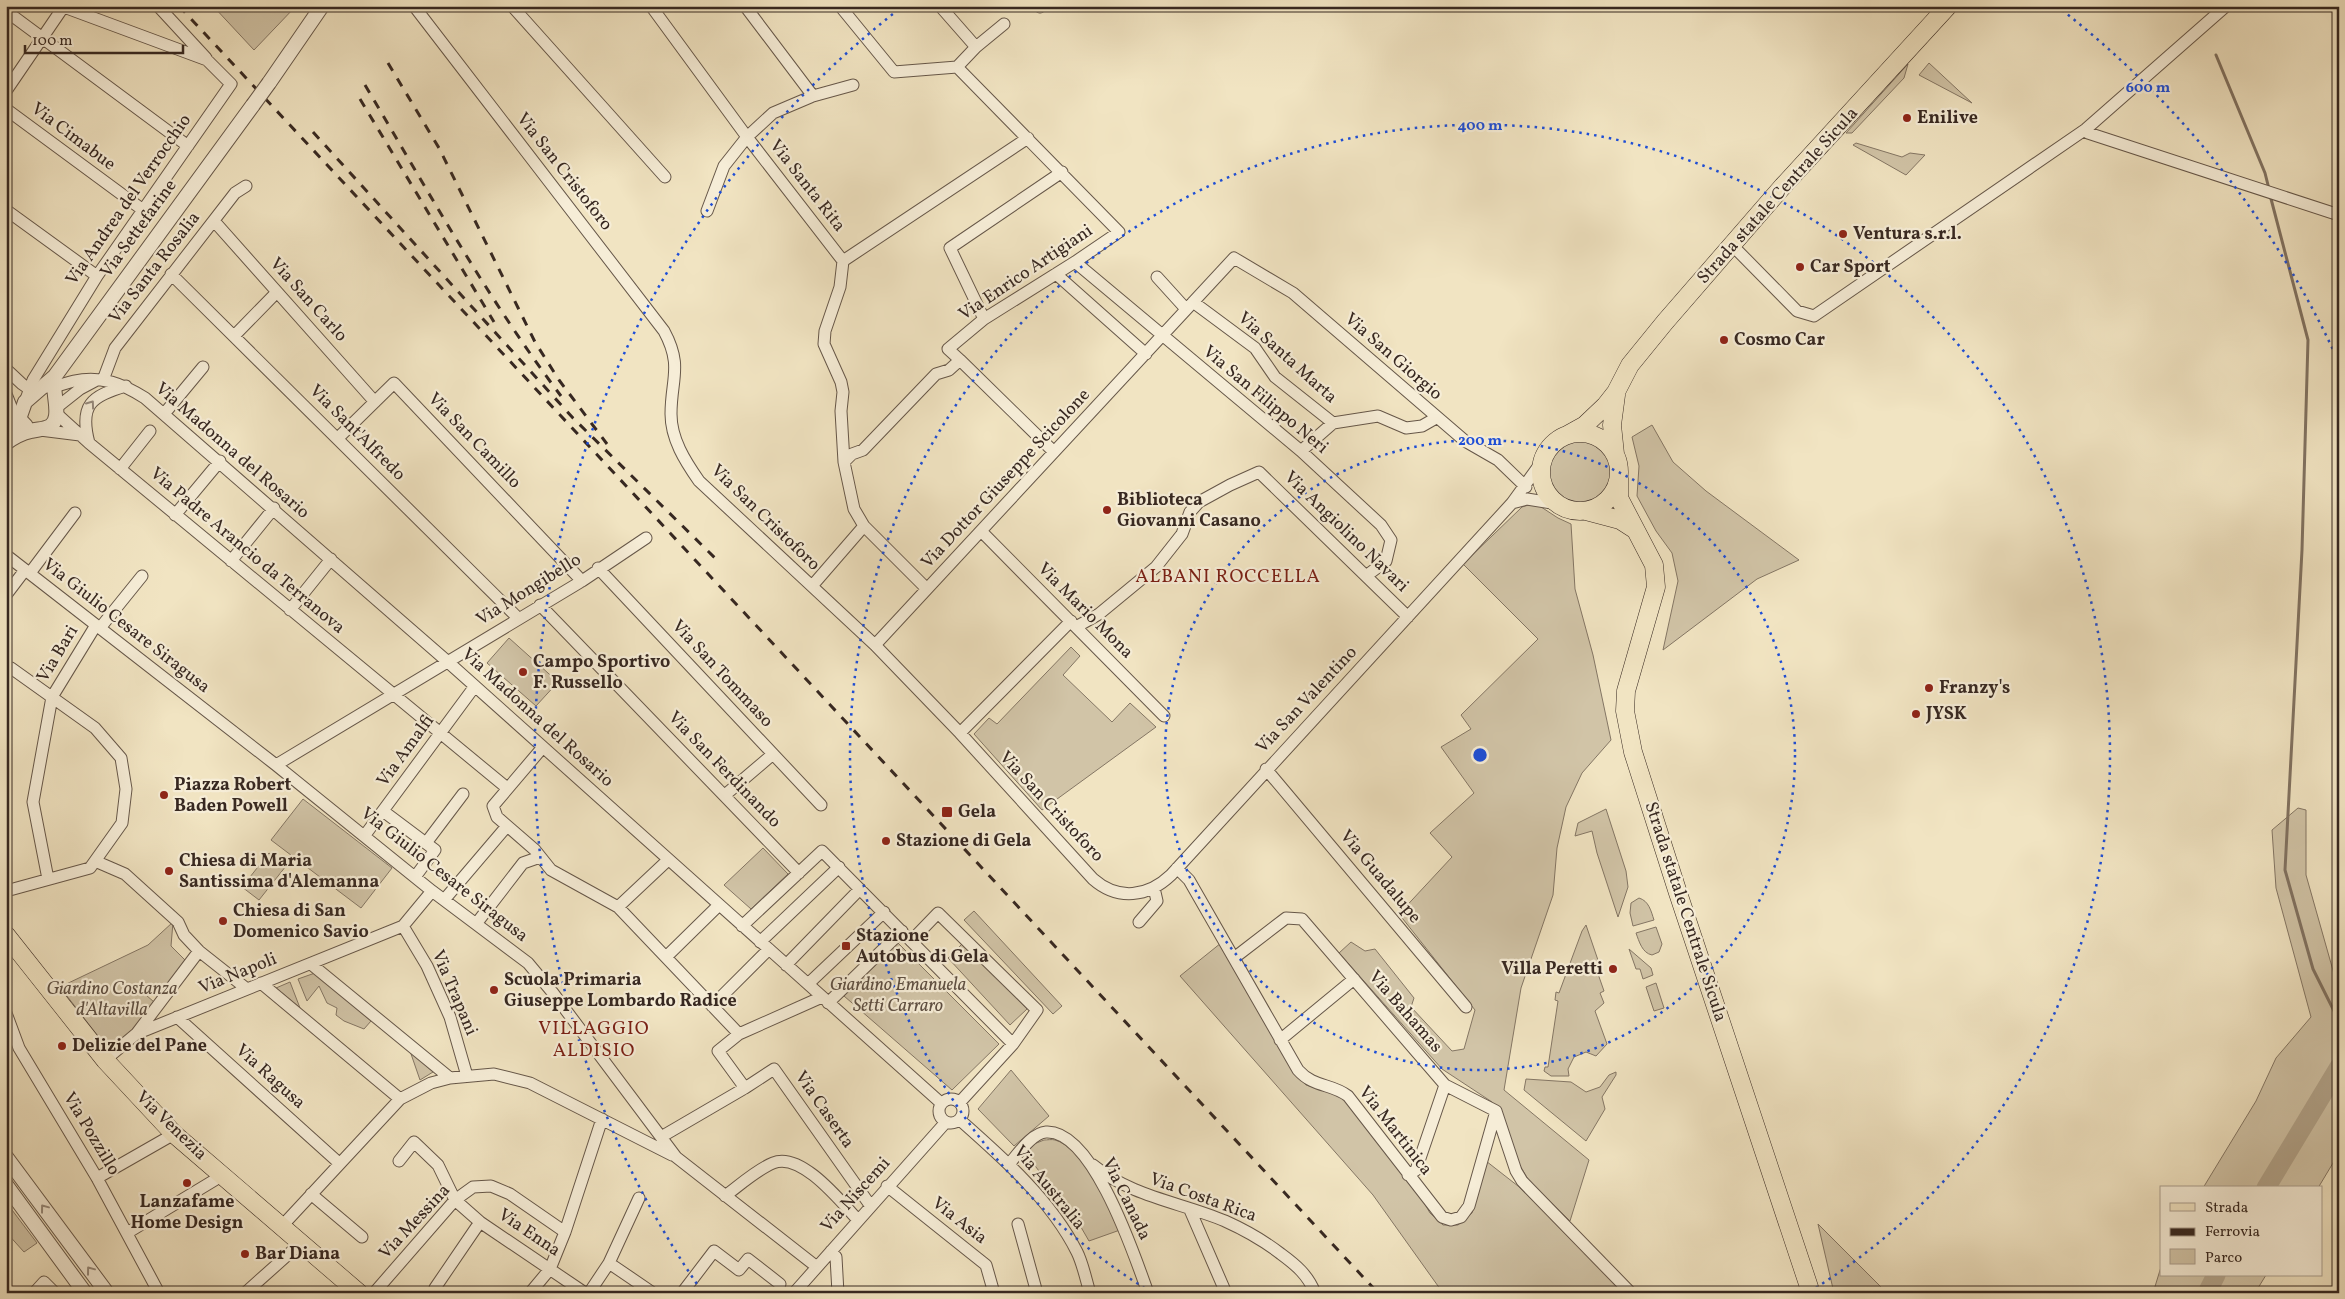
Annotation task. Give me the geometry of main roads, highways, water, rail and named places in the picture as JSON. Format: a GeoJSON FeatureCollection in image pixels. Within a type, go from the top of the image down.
{"type":"FeatureCollection","features":[{"type":"Feature","properties":{"kind":"main road","name":"Strada statale Centrale Sicula"},"geometry":{"type":"LineString","coordinates":[[1567,435],[1590,421],[1616,392],[1630,365],[1732,245],[1783,186],[1948,6]]}},
{"type":"Feature","properties":{"kind":"main road","name":"Strada statale Centrale Sicula"},"geometry":{"type":"LineString","coordinates":[[1615,454],[1612,425],[1616,392]]}},
{"type":"Feature","properties":{"kind":"main road"},"geometry":{"type":"LineString","coordinates":[[1586,511],[1598,508],[1616,490],[1619,466],[1615,454],[1604,442],[1589,434],[1567,435],[1548,450],[1543,460],[1541,472],[1543,485],[1549,496],[1567,509],[1586,511],[1620,520],[1634,529]]}},
{"type":"Feature","properties":{"kind":"main road","name":"Strada statale Centrale Sicula"},"geometry":{"type":"LineString","coordinates":[[1619,478],[1620,498],[1634,529],[1645,545],[1654,564],[1656,587],[1626,691],[1625,712],[1633,752],[1681,903],[1810,1287]]}},
{"type":"Feature","properties":{"kind":"main road","name":"Via Venezia"},"geometry":{"type":"LineString","coordinates":[[6,935],[105,1060],[174,1134],[360,1293]]}},
{"type":"Feature","properties":{"kind":"waterway"},"geometry":{"type":"LineString","coordinates":[[2216,55],[2265,173],[2269,189]]}},
{"type":"Feature","properties":{"kind":"waterway"},"geometry":{"type":"LineString","coordinates":[[2270,195],[2308,340],[2302,550],[2285,870],[2313,969],[2339,1021]]}},
{"type":"Feature","properties":{"kind":"waterway"},"geometry":{"type":"LineString","coordinates":[[2267,1186],[2339,1067]]}},
{"type":"Feature","properties":{"kind":"waterway"},"geometry":{"type":"LineString","coordinates":[[2207,1293],[2216,1276]]}},
{"type":"Feature","properties":{"kind":"railway"},"geometry":{"type":"LineString","coordinates":[[179,6],[1378,1293]]}},
{"type":"Feature","properties":{"kind":"railway"},"geometry":{"type":"LineString","coordinates":[[388,63],[439,148],[535,342],[559,380],[607,444]]}},
{"type":"Feature","properties":{"kind":"railway"},"geometry":{"type":"LineString","coordinates":[[365,85],[483,282],[561,396]]}},
{"type":"Feature","properties":{"kind":"railway"},"geometry":{"type":"LineString","coordinates":[[360,99],[494,322]]}},
{"type":"Feature","properties":{"kind":"railway"},"geometry":{"type":"LineString","coordinates":[[313,132],[573,418],[718,561]]}},
{"type":"Feature","properties":{"kind":"place","name":"Enilive"},"geometry":{"type":"Point","coordinates":[1907,118]}},
{"type":"Feature","properties":{"kind":"place","name":"Ventura s.r.l."},"geometry":{"type":"Point","coordinates":[1843,234]}},
{"type":"Feature","properties":{"kind":"place","name":"Car Sport"},"geometry":{"type":"Point","coordinates":[1800,267]}},
{"type":"Feature","properties":{"kind":"place","name":"Cosmo Car"},"geometry":{"type":"Point","coordinates":[1724,340]}},
{"type":"Feature","properties":{"kind":"place","name":"Biblioteca Giovanni Casano"},"geometry":{"type":"Point","coordinates":[1107,510]}},
{"type":"Feature","properties":{"kind":"place","name":"Campo Sportivo F. Russello"},"geometry":{"type":"Point","coordinates":[523,672]}},
{"type":"Feature","properties":{"kind":"place","name":"Franzy's"},"geometry":{"type":"Point","coordinates":[1929,688]}},
{"type":"Feature","properties":{"kind":"place","name":"JYSK"},"geometry":{"type":"Point","coordinates":[1916,714]}},
{"type":"Feature","properties":{"kind":"place","name":"Piazza Robert Baden Powell"},"geometry":{"type":"Point","coordinates":[164,795]}},
{"type":"Feature","properties":{"kind":"place","name":"Gela"},"geometry":{"type":"Point","coordinates":[947,812]}},
{"type":"Feature","properties":{"kind":"place","name":"Stazione di Gela"},"geometry":{"type":"Point","coordinates":[886,841]}},
{"type":"Feature","properties":{"kind":"place","name":"Chiesa di Maria Santissima d'Alemanna"},"geometry":{"type":"Point","coordinates":[169,871]}},
{"type":"Feature","properties":{"kind":"place","name":"Chiesa di San Domenico Savio"},"geometry":{"type":"Point","coordinates":[223,921]}},
{"type":"Feature","properties":{"kind":"place","name":"Stazione Autobus di Gela"},"geometry":{"type":"Point","coordinates":[846,946]}},
{"type":"Feature","properties":{"kind":"place","name":"Villa Peretti"},"geometry":{"type":"Point","coordinates":[1613,969]}},
{"type":"Feature","properties":{"kind":"place","name":"Scuola Primaria Giuseppe Lombardo Radice"},"geometry":{"type":"Point","coordinates":[494,990]}},
{"type":"Feature","properties":{"kind":"place","name":"Delizie del Pane"},"geometry":{"type":"Point","coordinates":[62,1046]}},
{"type":"Feature","properties":{"kind":"place","name":"Lanzafame Home Design"},"geometry":{"type":"Point","coordinates":[187,1183]}},
{"type":"Feature","properties":{"kind":"place","name":"Bar Diana"},"geometry":{"type":"Point","coordinates":[245,1254]}},
{"type":"Feature","properties":{"kind":"district","name":"ALBANI ROCCELLA"},"geometry":{"type":"Point","coordinates":[1228,577]}},
{"type":"Feature","properties":{"kind":"district","name":"VILLAGGIO ALDISIO"},"geometry":{"type":"Point","coordinates":[594,1040]}},
{"type":"Feature","properties":{"kind":"park label","name":"Giardino Emanuela Setti Carraro"},"geometry":{"type":"Point","coordinates":[898,995]}},
{"type":"Feature","properties":{"kind":"park label","name":"Giardino Costanza d'Altavilla"},"geometry":{"type":"Point","coordinates":[112,1000]}}]}
